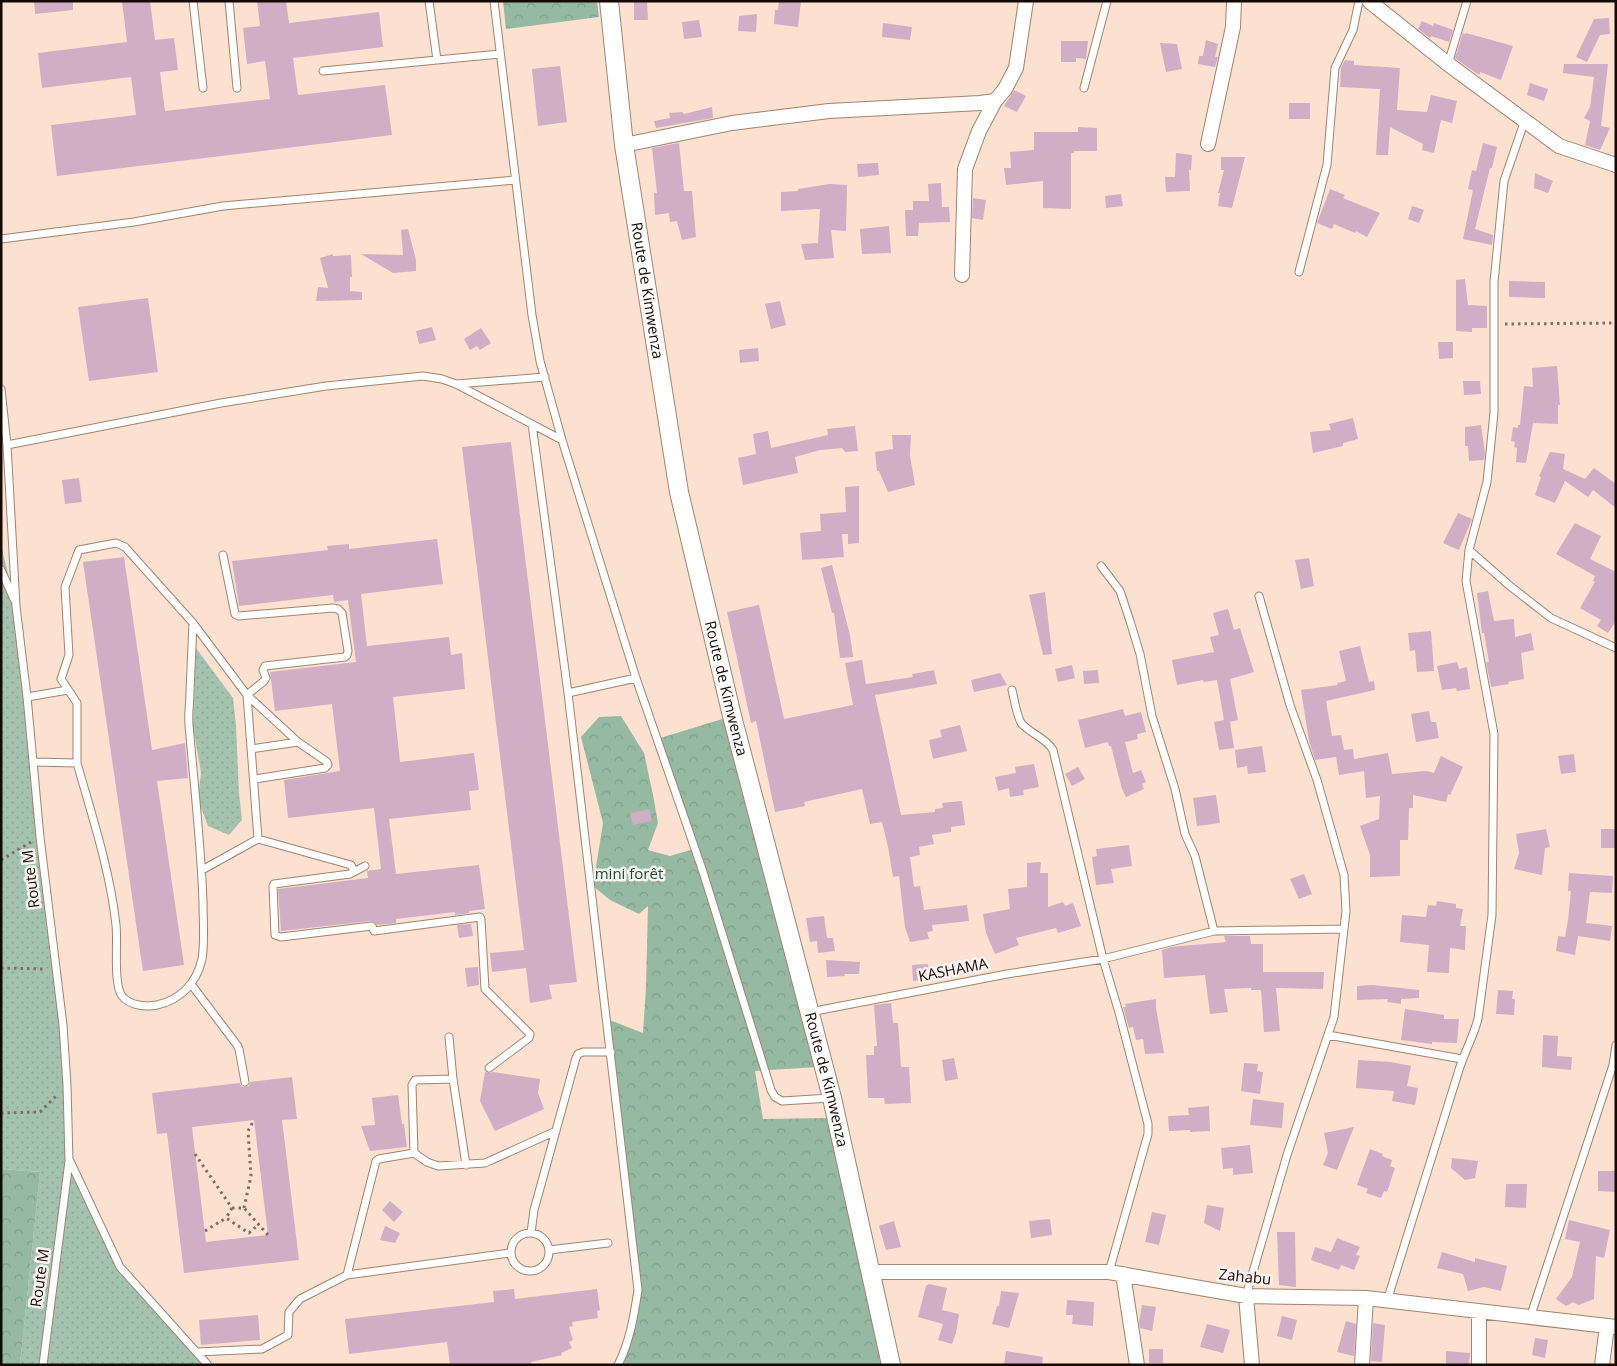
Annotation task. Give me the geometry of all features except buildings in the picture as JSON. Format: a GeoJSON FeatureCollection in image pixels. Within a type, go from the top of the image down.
{"type":"FeatureCollection","features":[{"type":"Feature","properties":{"kind":"street","name":"Route de Kimwenza"},"geometry":{"type":"LineString","coordinates":[[609,1],[624,145],[679,492],[732,716],[832,1098],[891,1365]]}},
{"type":"Feature","properties":{"kind":"street"},"geometry":{"type":"LineString","coordinates":[[962,275],[966,169],[979,131],[1016,68],[1026,1]]}},
{"type":"Feature","properties":{"kind":"street"},"geometry":{"type":"LineString","coordinates":[[1208,144],[1233,27],[1234,1]]}},
{"type":"Feature","properties":{"kind":"street"},"geometry":{"type":"LineString","coordinates":[[1370,1],[1448,64],[1559,146],[1616,164]]}},
{"type":"Feature","properties":{"kind":"street"},"geometry":{"type":"LineString","coordinates":[[624,145],[732,123],[829,111],[995,101]]}},
{"type":"Feature","properties":{"kind":"street","name":"Zahabu"},"geometry":{"type":"LineString","coordinates":[[870,1272],[1116,1273],[1246,1296],[1366,1298],[1611,1327]]}},
{"type":"Feature","properties":{"kind":"street"},"geometry":{"type":"LineString","coordinates":[[1116,1273],[1137,1365]]}},
{"type":"Feature","properties":{"kind":"street"},"geometry":{"type":"LineString","coordinates":[[1246,1296],[1252,1365]]}},
{"type":"Feature","properties":{"kind":"street"},"geometry":{"type":"LineString","coordinates":[[1362,1365],[1366,1298]]}},
{"type":"Feature","properties":{"kind":"street"},"geometry":{"type":"LineString","coordinates":[[1479,1312],[1479,1365]]}},
{"type":"Feature","properties":{"kind":"street"},"geometry":{"type":"LineString","coordinates":[[1602,1365],[1611,1327]]}},
{"type":"Feature","properties":{"kind":"lane"},"geometry":{"type":"LineString","coordinates":[[193,1],[203,88]]}},
{"type":"Feature","properties":{"kind":"lane"},"geometry":{"type":"LineString","coordinates":[[229,1],[237,88]]}},
{"type":"Feature","properties":{"kind":"lane"},"geometry":{"type":"LineString","coordinates":[[430,1],[438,60]]}},
{"type":"Feature","properties":{"kind":"lane"},"geometry":{"type":"LineString","coordinates":[[494,1],[532,315],[540,361],[562,440],[636,678],[703,872],[771,1090],[775,1097],[782,1101],[832,1098]]}},
{"type":"Feature","properties":{"kind":"lane"},"geometry":{"type":"LineString","coordinates":[[1084,88],[1107,1]]}},
{"type":"Feature","properties":{"kind":"lane"},"geometry":{"type":"LineString","coordinates":[[1299,272],[1327,165],[1335,68],[1353,30],[1359,1]]}},
{"type":"Feature","properties":{"kind":"lane"},"geometry":{"type":"LineString","coordinates":[[1448,64],[1467,1]]}},
{"type":"Feature","properties":{"kind":"lane"},"geometry":{"type":"LineString","coordinates":[[322,71],[500,54]]}},
{"type":"Feature","properties":{"kind":"lane"},"geometry":{"type":"LineString","coordinates":[[1387,1301],[1428,1174],[1462,1059],[1475,1033],[1493,906],[1494,734],[1466,587],[1469,550],[1487,482],[1495,404],[1494,282],[1504,181],[1524,120]]}},
{"type":"Feature","properties":{"kind":"lane"},"geometry":{"type":"LineString","coordinates":[[1,239],[134,222],[223,206],[515,180]]}},
{"type":"Feature","properties":{"kind":"lane"},"geometry":{"type":"LineString","coordinates":[[7,444],[221,403],[326,386],[423,376],[442,379],[456,384],[562,440]]}},
{"type":"Feature","properties":{"kind":"lane"},"geometry":{"type":"LineString","coordinates":[[456,384],[545,377]]}},
{"type":"Feature","properties":{"kind":"lane","name":"Route M"},"geometry":{"type":"LineString","coordinates":[[1,389],[7,444],[16,606],[27,697],[40,837],[63,1025],[67,1085],[70,1161],[43,1365]]}},
{"type":"Feature","properties":{"kind":"lane"},"geometry":{"type":"LineString","coordinates":[[532,424],[568,693],[638,1290],[633,1325],[618,1365]]}},
{"type":"Feature","properties":{"kind":"lane"},"geometry":{"type":"LineString","coordinates":[[193,622],[189,722],[202,870],[203,944],[201,960],[191,984],[176,999],[165,1004],[152,1006],[139,1006],[130,1002],[122,996],[118,985],[116,930],[110,881],[77,763],[77,703],[61,679],[69,655],[65,587],[79,550],[116,543],[125,547],[193,622],[247,695],[298,742],[327,762],[328,765],[325,768],[255,779]]}},
{"type":"Feature","properties":{"kind":"lane"},"geometry":{"type":"LineString","coordinates":[[1469,550],[1510,586],[1551,618],[1616,648]]}},
{"type":"Feature","properties":{"kind":"lane"},"geometry":{"type":"LineString","coordinates":[[223,555],[235,614],[238,616],[333,608],[338,608],[342,612],[347,655],[344,657],[265,666],[266,678],[247,695]]}},
{"type":"Feature","properties":{"kind":"lane"},"geometry":{"type":"LineString","coordinates":[[1101,566],[1120,591],[1130,621],[1140,654],[1152,716],[1175,789],[1185,834],[1195,856],[1214,931]]}},
{"type":"Feature","properties":{"kind":"lane"},"geometry":{"type":"LineString","coordinates":[[1,570],[16,606]]}},
{"type":"Feature","properties":{"kind":"lane"},"geometry":{"type":"LineString","coordinates":[[1246,1296],[1287,1155],[1335,1010],[1346,911],[1344,875],[1317,780],[1290,705],[1259,596]]}},
{"type":"Feature","properties":{"kind":"lane"},"geometry":{"type":"LineString","coordinates":[[568,693],[636,678]]}},
{"type":"Feature","properties":{"kind":"lane"},"geometry":{"type":"LineString","coordinates":[[27,697],[68,690]]}},
{"type":"Feature","properties":{"kind":"lane"},"geometry":{"type":"LineString","coordinates":[[1012,690],[1020,721],[1052,747],[1103,960],[1120,1016],[1149,1129],[1116,1273]]}},
{"type":"Feature","properties":{"kind":"lane"},"geometry":{"type":"LineString","coordinates":[[247,695],[255,779],[258,839]]}},
{"type":"Feature","properties":{"kind":"lane"},"geometry":{"type":"LineString","coordinates":[[251,750],[298,742]]}},
{"type":"Feature","properties":{"kind":"lane"},"geometry":{"type":"LineString","coordinates":[[33,762],[77,763]]}},
{"type":"Feature","properties":{"kind":"lane"},"geometry":{"type":"LineString","coordinates":[[202,870],[258,839],[351,865],[354,871]]}},
{"type":"Feature","properties":{"kind":"lane"},"geometry":{"type":"LineString","coordinates":[[365,866],[350,874],[274,884],[276,935],[281,937],[372,926],[374,930],[480,917],[485,988],[530,1034],[529,1038],[489,1068]]}},
{"type":"Feature","properties":{"kind":"lane","name":"KASHAMA"},"geometry":{"type":"LineString","coordinates":[[810,1012],[1007,974],[1103,960],[1214,931],[1343,929]]}},
{"type":"Feature","properties":{"kind":"lane"},"geometry":{"type":"LineString","coordinates":[[191,984],[237,1045],[245,1082]]}},
{"type":"Feature","properties":{"kind":"lane"},"geometry":{"type":"LineString","coordinates":[[1328,1035],[1462,1059]]}},
{"type":"Feature","properties":{"kind":"lane"},"geometry":{"type":"LineString","coordinates":[[449,1037],[453,1079],[466,1165]]}},
{"type":"Feature","properties":{"kind":"lane"},"geometry":{"type":"LineString","coordinates":[[1530,1318],[1613,1065],[1616,1045]]}},
{"type":"Feature","properties":{"kind":"lane"},"geometry":{"type":"LineString","coordinates":[[531,1233],[534,1210],[578,1054],[583,1052],[611,1052]]}},
{"type":"Feature","properties":{"kind":"lane"},"geometry":{"type":"LineString","coordinates":[[414,1153],[414,1080],[453,1079]]}},
{"type":"Feature","properties":{"kind":"lane"},"geometry":{"type":"LineString","coordinates":[[347,1275],[376,1161],[414,1153],[432,1165],[438,1166],[485,1163],[556,1131]]}},
{"type":"Feature","properties":{"kind":"lane"},"geometry":{"type":"LineString","coordinates":[[70,1161],[120,1267],[208,1365]]}},
{"type":"Feature","properties":{"kind":"lane"},"geometry":{"type":"LineString","coordinates":[[525,1233],[536,1234],[545,1240],[549,1250],[548,1256],[539,1269],[528,1271],[518,1267],[510,1253],[516,1238],[525,1233]]}},
{"type":"Feature","properties":{"kind":"lane"},"geometry":{"type":"LineString","coordinates":[[549,1250],[608,1243]]}},
{"type":"Feature","properties":{"kind":"lane"},"geometry":{"type":"LineString","coordinates":[[197,1352],[262,1349],[288,1335],[289,1312],[300,1298],[347,1275],[510,1253]]}},
{"type":"Feature","properties":{"kind":"path"},"geometry":{"type":"LineString","coordinates":[[1494,324],[1616,323]]}},
{"type":"Feature","properties":{"kind":"path"},"geometry":{"type":"LineString","coordinates":[[1,860],[40,837]]}},
{"type":"Feature","properties":{"kind":"path"},"geometry":{"type":"LineString","coordinates":[[1,968],[56,969]]}},
{"type":"Feature","properties":{"kind":"path"},"geometry":{"type":"LineString","coordinates":[[1,1113],[40,1112],[67,1085]]}},
{"type":"Feature","properties":{"kind":"path"},"geometry":{"type":"LineString","coordinates":[[244,1208],[251,1176],[248,1131],[254,1120]]}},
{"type":"Feature","properties":{"kind":"path"},"geometry":{"type":"LineString","coordinates":[[196,1154],[232,1208]]}},
{"type":"Feature","properties":{"kind":"path"},"geometry":{"type":"LineString","coordinates":[[232,1208],[244,1208],[268,1235]]}},
{"type":"Feature","properties":{"kind":"path"},"geometry":{"type":"LineString","coordinates":[[205,1231],[226,1218],[232,1208]]}},
{"type":"Feature","properties":{"kind":"path"},"geometry":{"type":"LineString","coordinates":[[226,1218],[249,1233],[259,1224]]}},
{"type":"Feature","properties":{"kind":"green space"},"geometry":{"type":"Polygon","coordinates":[[[503,1],[597,1],[599,17],[506,29],[503,1]]]}},
{"type":"Feature","properties":{"kind":"green space"},"geometry":{"type":"Polygon","coordinates":[[[1,545],[16,606],[56,969],[69,1161],[125,1274],[208,1365],[20,1365],[40,1172],[1,1169],[1,545]]]}},
{"type":"Feature","properties":{"kind":"green space"},"geometry":{"type":"Polygon","coordinates":[[[196,648],[233,698],[242,820],[229,835],[208,826],[198,800],[201,772],[193,727],[196,648]]]}},
{"type":"Feature","properties":{"kind":"green space","name":"mini forêt"},"geometry":{"type":"Polygon","coordinates":[[[621,716],[644,753],[653,795],[658,823],[648,850],[670,856],[694,849],[657,739],[732,716],[818,1067],[755,1071],[763,1119],[829,1118],[883,1365],[618,1365],[638,1290],[607,1019],[643,1033],[648,906],[639,914],[610,900],[593,886],[603,823],[581,737],[599,717],[621,716]]]}},
{"type":"Feature","properties":{"kind":"green space"},"geometry":{"type":"Polygon","coordinates":[[[1,1169],[40,1172],[20,1365],[1,1365],[1,1169]]]}}]}
